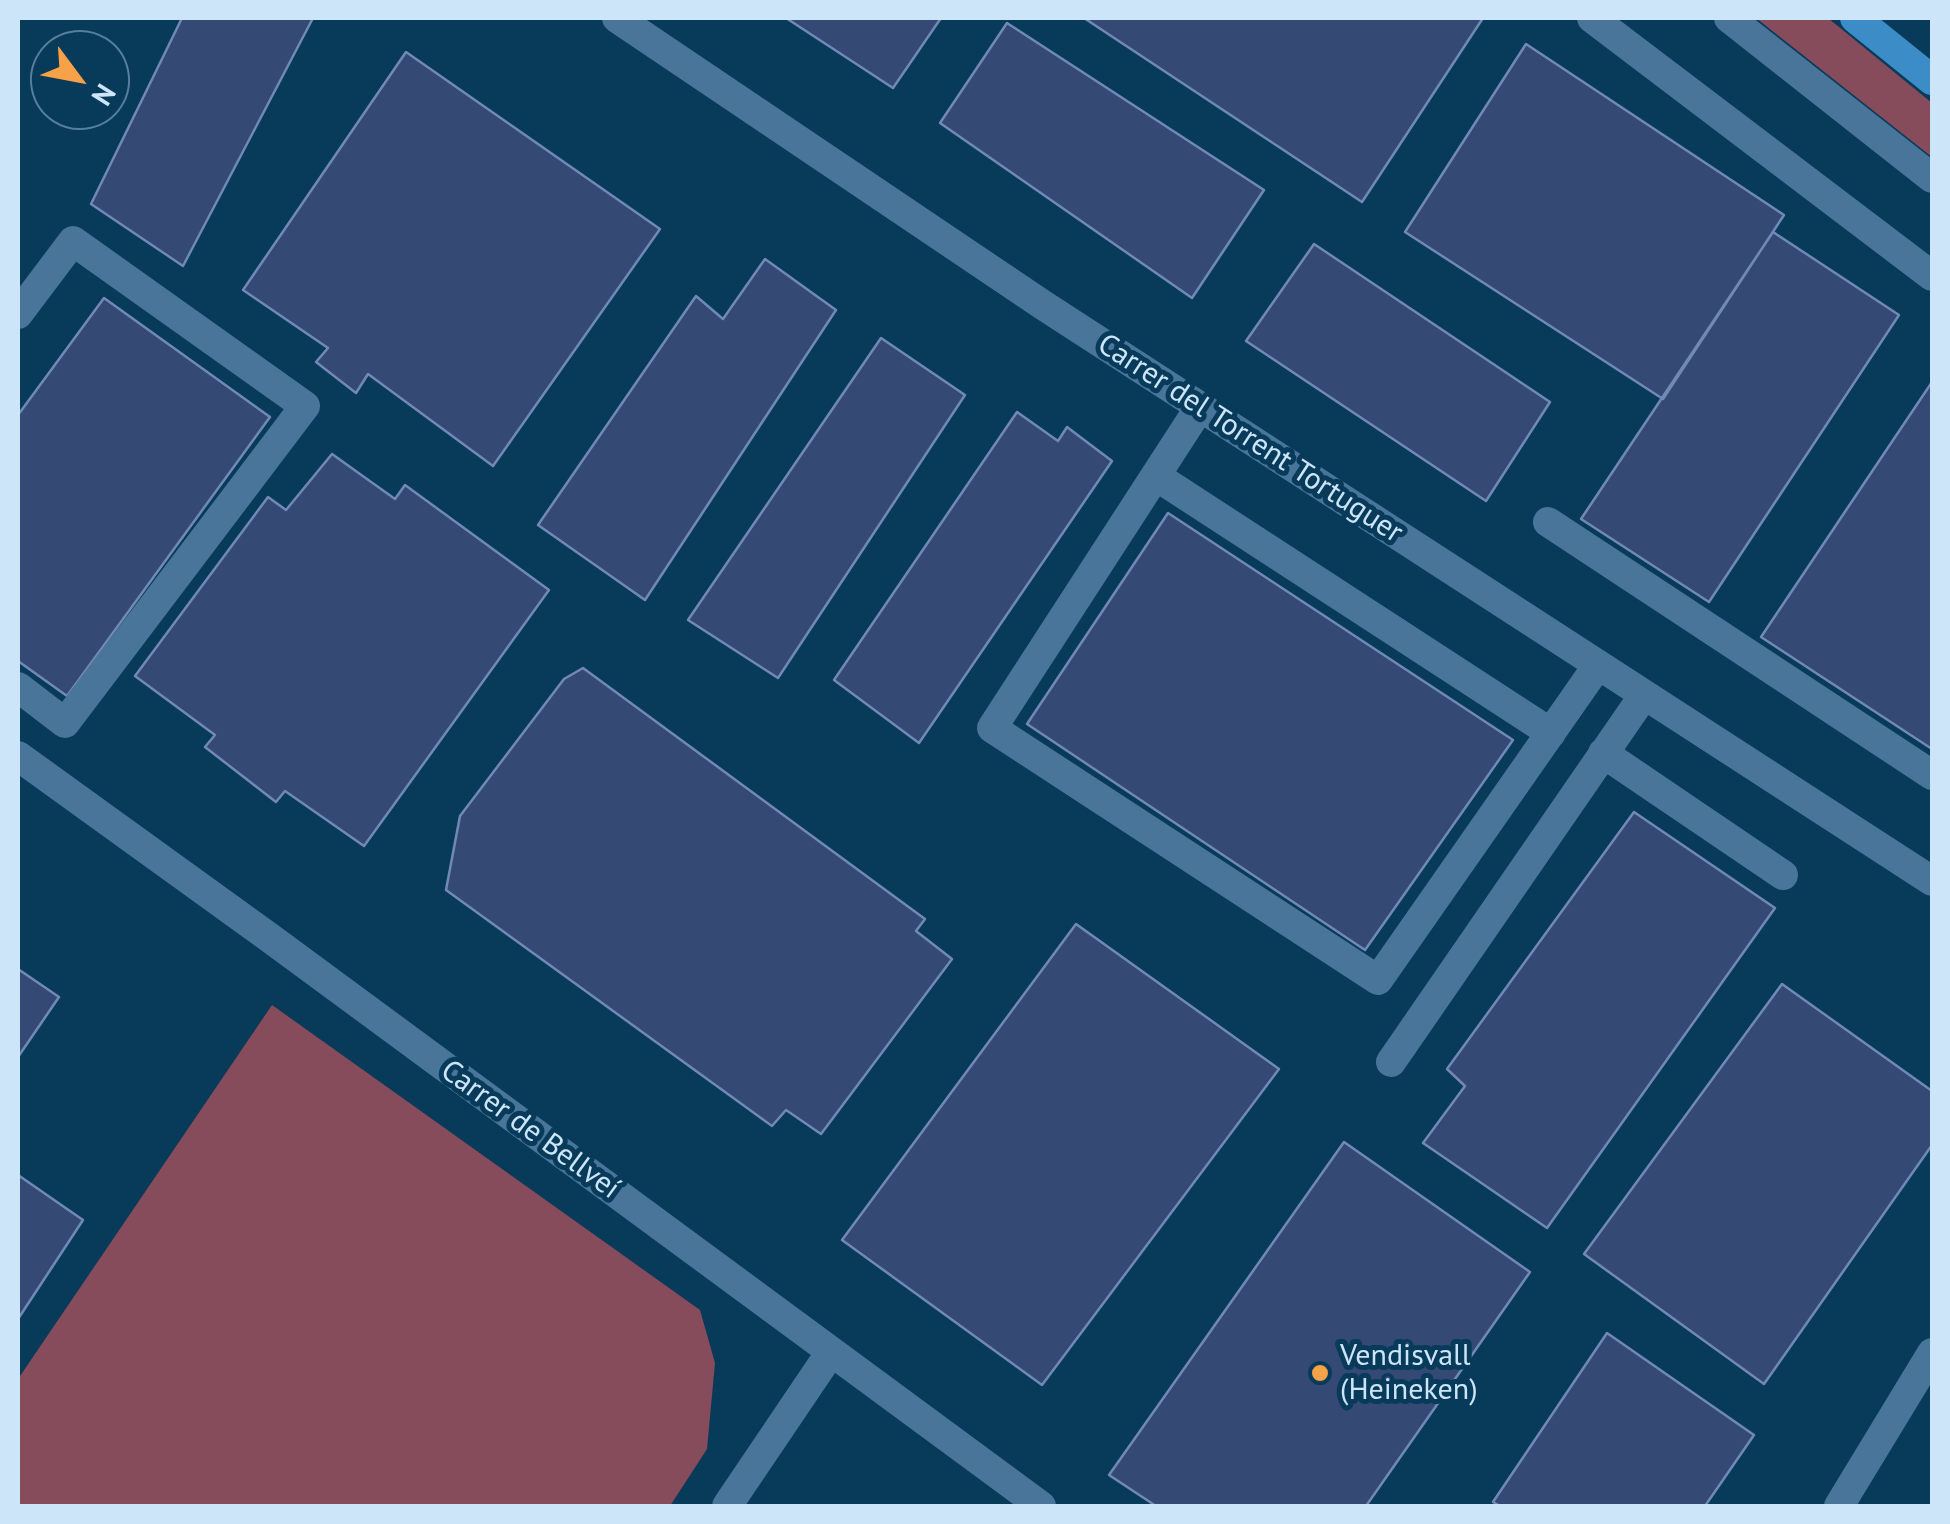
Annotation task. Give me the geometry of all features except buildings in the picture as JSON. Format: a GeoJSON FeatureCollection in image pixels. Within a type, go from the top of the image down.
{"type":"FeatureCollection","features":[{"type":"Feature","properties":{"kind":"main road"},"geometry":{"type":"LineString","coordinates":[[1854,18],[1932,80]]}},
{"type":"Feature","properties":{"kind":"street","name":"Carrer del Torrent Tortuguer"},"geometry":{"type":"LineString","coordinates":[[617,18],[1026,294],[1932,881]]}},
{"type":"Feature","properties":{"kind":"street"},"geometry":{"type":"LineString","coordinates":[[1592,18],[1932,276]]}},
{"type":"Feature","properties":{"kind":"street"},"geometry":{"type":"LineString","coordinates":[[1729,18],[1932,178]]}},
{"type":"Feature","properties":{"kind":"street"},"geometry":{"type":"LineString","coordinates":[[18,314],[73,241],[305,406],[66,723],[18,687]]}},
{"type":"Feature","properties":{"kind":"street"},"geometry":{"type":"LineString","coordinates":[[1200,407],[992,728],[1378,980],[1598,665]]}},
{"type":"Feature","properties":{"kind":"street"},"geometry":{"type":"LineString","coordinates":[[1156,476],[1551,733]]}},
{"type":"Feature","properties":{"kind":"street"},"geometry":{"type":"LineString","coordinates":[[1548,522],[1932,775]]}},
{"type":"Feature","properties":{"kind":"street"},"geometry":{"type":"LineString","coordinates":[[1391,1062],[1644,696]]}},
{"type":"Feature","properties":{"kind":"street"},"geometry":{"type":"LineString","coordinates":[[1603,754],[1784,875]]}},
{"type":"Feature","properties":{"kind":"street","name":"Carrer de Bellveí"},"geometry":{"type":"LineString","coordinates":[[18,756],[1042,1506]]}},
{"type":"Feature","properties":{"kind":"street","name":"Carrer del Torrent Tortuguer"},"geometry":{"type":"LineString","coordinates":[[1887,854],[1932,900]]}},
{"type":"Feature","properties":{"kind":"street"},"geometry":{"type":"LineString","coordinates":[[727,1506],[831,1352]]}},
{"type":"Feature","properties":{"kind":"street"},"geometry":{"type":"LineString","coordinates":[[1839,1506],[1932,1352]]}},
{"type":"Feature","properties":{"kind":"shaded area"},"geometry":{"type":"Polygon","coordinates":[[[1756,18],[1828,18],[1932,103],[1932,157],[1756,18]]]}},
{"type":"Feature","properties":{"kind":"shaded area"},"geometry":{"type":"Polygon","coordinates":[[[272,1005],[700,1310],[715,1363],[707,1449],[670,1506],[18,1506],[18,1379],[272,1005]]]}},
{"type":"Feature","properties":{"kind":"place","name":"Vendisvall (Heineken)"},"geometry":{"type":"Point","coordinates":[1320,1373]}}]}
